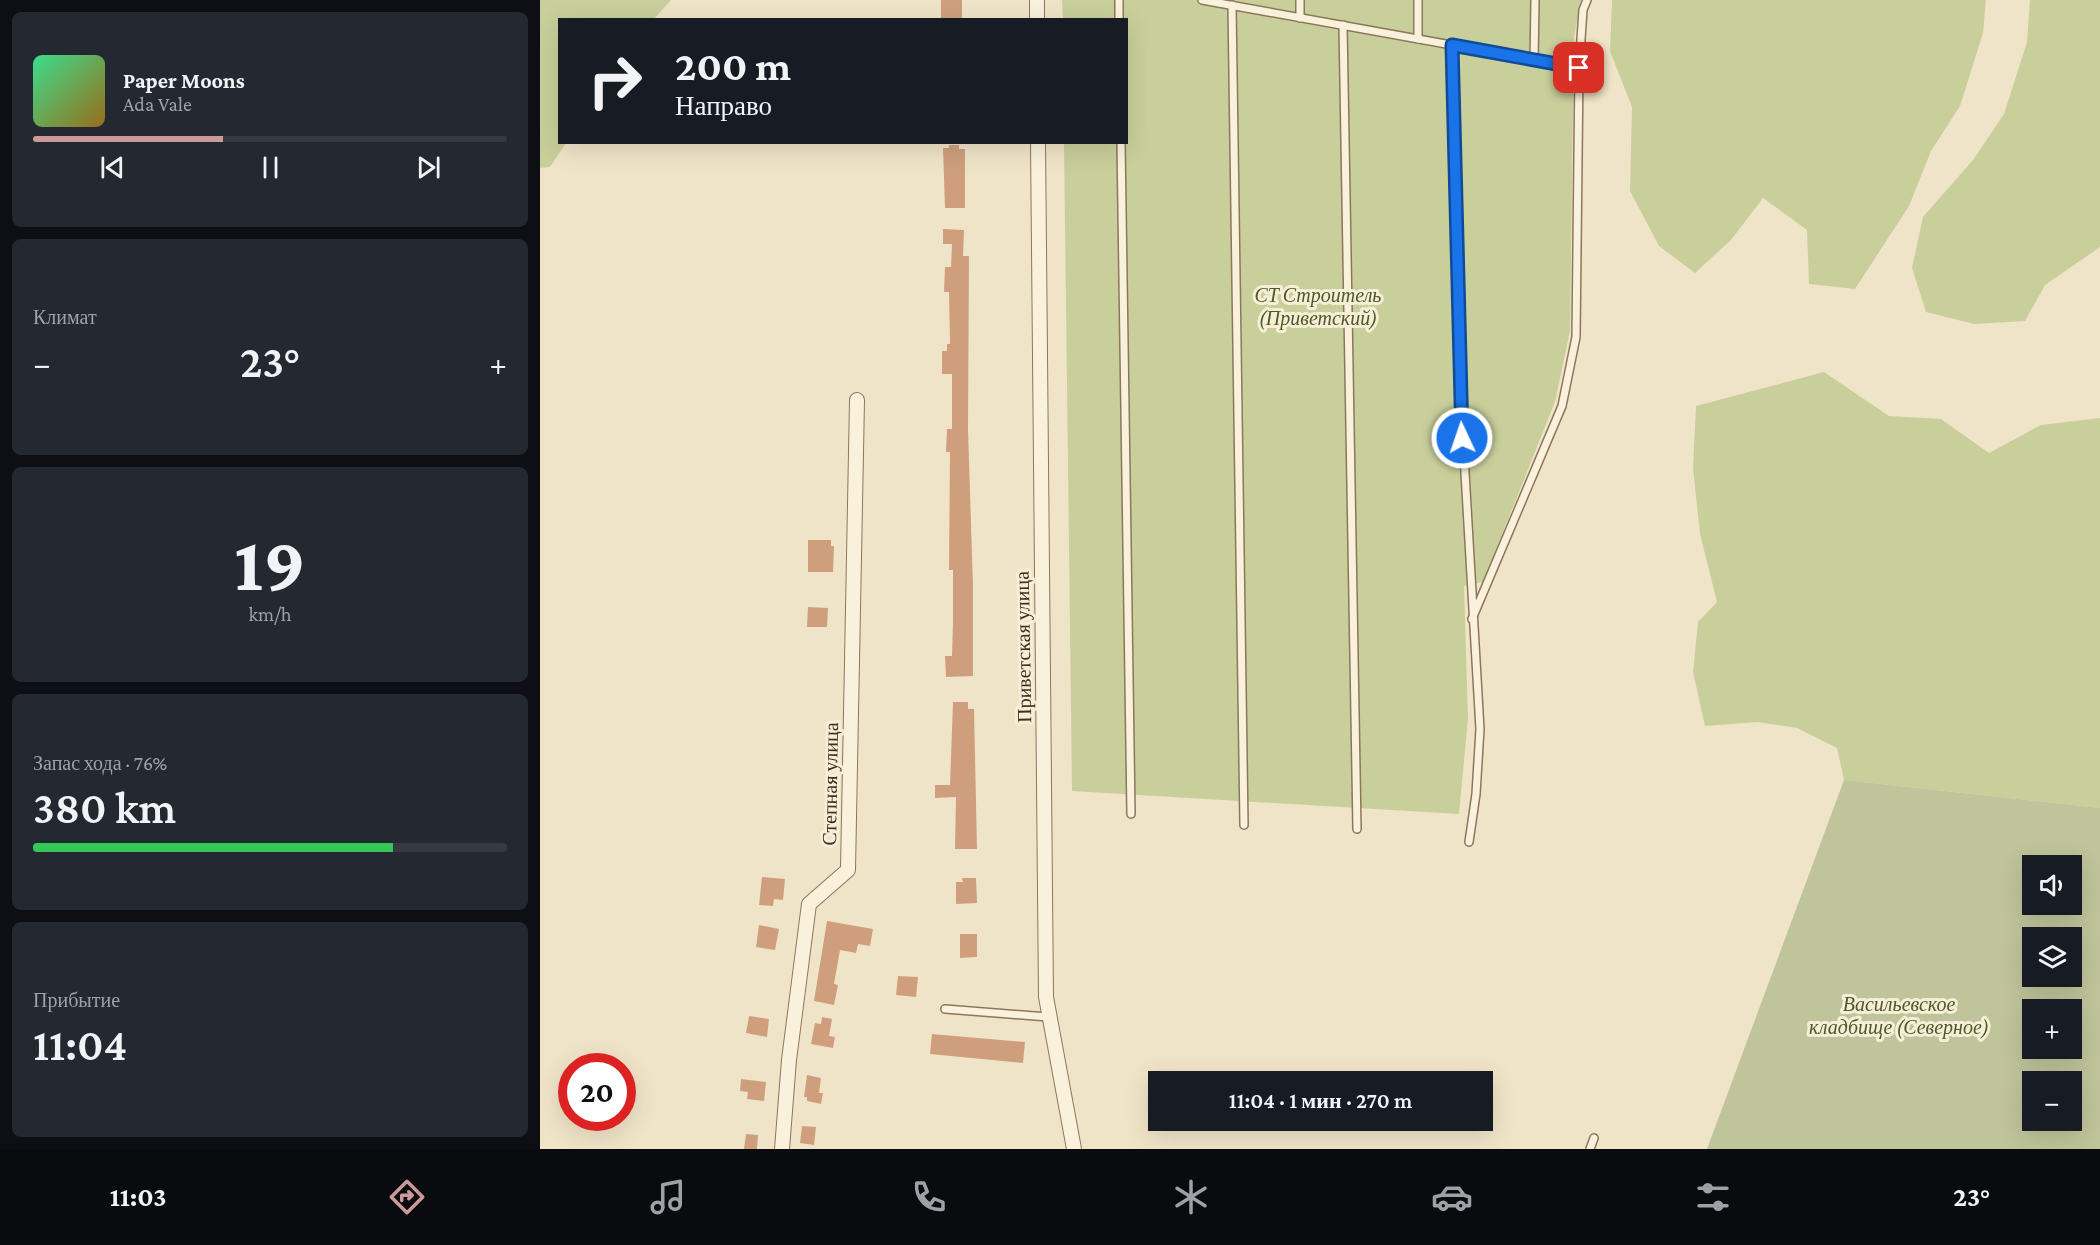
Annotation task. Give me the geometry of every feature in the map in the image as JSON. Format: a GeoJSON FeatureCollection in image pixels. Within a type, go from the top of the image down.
{"type":"FeatureCollection","features":[{"type":"Feature","properties":{"kind":"street"},"geometry":{"type":"LineString","coordinates":[[1037,0],[1037,18]]}},
{"type":"Feature","properties":{"kind":"street","name":"Приветская улица"},"geometry":{"type":"LineString","coordinates":[[1038,144],[1046,997],[1074,1149]]}},
{"type":"Feature","properties":{"kind":"street","name":"Степная улица"},"geometry":{"type":"LineString","coordinates":[[782,1149],[789,1060],[809,904],[848,870],[857,400]]}},
{"type":"Feature","properties":{"kind":"lane"},"geometry":{"type":"LineString","coordinates":[[1119,0],[1119,18]]}},
{"type":"Feature","properties":{"kind":"lane"},"geometry":{"type":"LineString","coordinates":[[1202,0],[1579,68]]}},
{"type":"Feature","properties":{"kind":"lane"},"geometry":{"type":"LineString","coordinates":[[1300,0],[1300,18]]}},
{"type":"Feature","properties":{"kind":"lane"},"geometry":{"type":"LineString","coordinates":[[1418,0],[1418,39]]}},
{"type":"Feature","properties":{"kind":"lane"},"geometry":{"type":"LineString","coordinates":[[1534,61],[1535,0]]}},
{"type":"Feature","properties":{"kind":"lane"},"geometry":{"type":"LineString","coordinates":[[1471,621],[1562,406],[1576,337],[1579,68],[1583,10],[1587,0]]}},
{"type":"Feature","properties":{"kind":"lane"},"geometry":{"type":"LineString","coordinates":[[1232,5],[1244,825]]}},
{"type":"Feature","properties":{"kind":"lane"},"geometry":{"type":"LineString","coordinates":[[1342,25],[1357,829]]}},
{"type":"Feature","properties":{"kind":"lane"},"geometry":{"type":"LineString","coordinates":[[1452,45],[1459,369],[1471,621],[1480,729],[1470,842]]}},
{"type":"Feature","properties":{"kind":"lane"},"geometry":{"type":"LineString","coordinates":[[1121,144],[1131,814]]}},
{"type":"Feature","properties":{"kind":"lane"},"geometry":{"type":"LineString","coordinates":[[945,1009],[1048,1017]]}},
{"type":"Feature","properties":{"kind":"lane"},"geometry":{"type":"LineString","coordinates":[[1590,1149],[1593,1138]]}},
{"type":"Feature","properties":{"kind":"green space"},"geometry":{"type":"Polygon","coordinates":[[[540,0],[671,0],[655,18],[558,18],[558,144],[565,144],[550,167],[540,168],[540,0]]]}},
{"type":"Feature","properties":{"kind":"green space","name":"СТ Строитель (Приветский)"},"geometry":{"type":"Polygon","coordinates":[[[1062,0],[1581,0],[1574,37],[1570,331],[1555,402],[1483,582],[1464,586],[1468,719],[1459,814],[1072,791],[1064,144],[1128,144],[1128,18],[1063,18],[1062,0]]]}},
{"type":"Feature","properties":{"kind":"green space"},"geometry":{"type":"Polygon","coordinates":[[[1612,0],[1986,0],[1983,33],[1960,106],[1931,151],[1909,206],[1855,289],[1809,284],[1807,230],[1763,198],[1731,240],[1695,273],[1659,246],[1630,191],[1632,107],[1610,51],[1612,0]]]}},
{"type":"Feature","properties":{"kind":"green space"},"geometry":{"type":"Polygon","coordinates":[[[2030,0],[2100,0],[2100,247],[2045,285],[2025,321],[1974,324],[1926,312],[1912,268],[1923,217],[1973,160],[2004,114],[2027,42],[2030,0]]]}},
{"type":"Feature","properties":{"kind":"green space"},"geometry":{"type":"Polygon","coordinates":[[[1824,372],[1889,416],[1941,419],[1989,453],[2041,425],[2100,418],[2100,808],[1844,780],[1837,748],[1797,728],[1758,722],[1705,726],[1693,672],[1698,622],[1717,602],[1700,534],[1693,468],[1696,406],[1824,372]]]}},
{"type":"Feature","properties":{"kind":"green space","name":"Васильевское кладбище (Северное)"},"geometry":{"type":"Polygon","coordinates":[[[1844,780],[2100,808],[2100,1149],[1707,1149],[1844,780]]]}},
{"type":"Feature","properties":{"kind":"building"},"geometry":{"type":"Polygon","coordinates":[[[941,0],[962,0],[962,18],[941,18],[941,0]]]}},
{"type":"Feature","properties":{"kind":"building"},"geometry":{"type":"Polygon","coordinates":[[[949,145],[959,145],[959,149],[965,149],[965,208],[945,208],[943,148],[949,148],[949,145]]]}},
{"type":"Feature","properties":{"kind":"building"},"geometry":{"type":"Polygon","coordinates":[[[943,229],[964,230],[963,256],[969,256],[968,429],[973,587],[973,676],[946,677],[945,656],[952,656],[953,622],[953,570],[949,570],[950,452],[946,452],[947,429],[952,429],[952,374],[942,374],[942,351],[947,351],[947,344],[950,344],[949,292],[944,292],[945,267],[951,267],[952,244],[943,244],[943,229]]]}},
{"type":"Feature","properties":{"kind":"building"},"geometry":{"type":"Polygon","coordinates":[[[808,540],[831,540],[831,546],[834,546],[833,572],[808,572],[808,540]]]}},
{"type":"Feature","properties":{"kind":"building"},"geometry":{"type":"Polygon","coordinates":[[[808,607],[828,608],[827,627],[807,627],[808,607]]]}},
{"type":"Feature","properties":{"kind":"building"},"geometry":{"type":"Polygon","coordinates":[[[953,702],[968,702],[968,709],[974,709],[977,849],[955,849],[956,797],[935,798],[935,785],[950,785],[953,702]]]}},
{"type":"Feature","properties":{"kind":"building"},"geometry":{"type":"Polygon","coordinates":[[[762,877],[785,879],[783,900],[774,899],[773,906],[759,905],[762,877]]]}},
{"type":"Feature","properties":{"kind":"building"},"geometry":{"type":"Polygon","coordinates":[[[962,878],[976,878],[977,903],[956,904],[956,882],[963,882],[962,878]]]}},
{"type":"Feature","properties":{"kind":"building"},"geometry":{"type":"Polygon","coordinates":[[[827,921],[873,929],[870,946],[858,944],[856,953],[840,950],[834,984],[838,985],[834,1005],[814,1001],[827,921]]]}},
{"type":"Feature","properties":{"kind":"building"},"geometry":{"type":"Polygon","coordinates":[[[759,925],[779,929],[775,950],[756,947],[759,925]]]}},
{"type":"Feature","properties":{"kind":"building"},"geometry":{"type":"Polygon","coordinates":[[[960,934],[977,934],[977,957],[960,958],[960,934]]]}},
{"type":"Feature","properties":{"kind":"building"},"geometry":{"type":"Polygon","coordinates":[[[898,976],[918,977],[916,997],[896,995],[898,976]]]}},
{"type":"Feature","properties":{"kind":"building"},"geometry":{"type":"Polygon","coordinates":[[[749,1016],[769,1019],[767,1037],[746,1033],[749,1016]]]}},
{"type":"Feature","properties":{"kind":"building"},"geometry":{"type":"Polygon","coordinates":[[[822,1017],[832,1019],[829,1036],[835,1037],[833,1048],[811,1044],[815,1023],[821,1024],[822,1017]]]}},
{"type":"Feature","properties":{"kind":"building"},"geometry":{"type":"Polygon","coordinates":[[[932,1034],[1025,1042],[1023,1063],[930,1054],[932,1034]]]}},
{"type":"Feature","properties":{"kind":"building"},"geometry":{"type":"Polygon","coordinates":[[[807,1075],[821,1078],[819,1093],[823,1093],[821,1104],[807,1101],[807,1097],[804,1097],[807,1075]]]}},
{"type":"Feature","properties":{"kind":"building"},"geometry":{"type":"Polygon","coordinates":[[[741,1079],[766,1082],[764,1101],[747,1099],[748,1092],[740,1091],[741,1079]]]}},
{"type":"Feature","properties":{"kind":"building"},"geometry":{"type":"Polygon","coordinates":[[[802,1126],[816,1127],[814,1145],[800,1143],[802,1126]]]}},
{"type":"Feature","properties":{"kind":"building"},"geometry":{"type":"Polygon","coordinates":[[[746,1134],[758,1135],[757,1149],[744,1149],[746,1134]]]}},
{"type":"Feature","properties":{"kind":"route"},"geometry":{"type":"LineString","coordinates":[[1462,438],[1452,45],[1579,68]]}}]}
